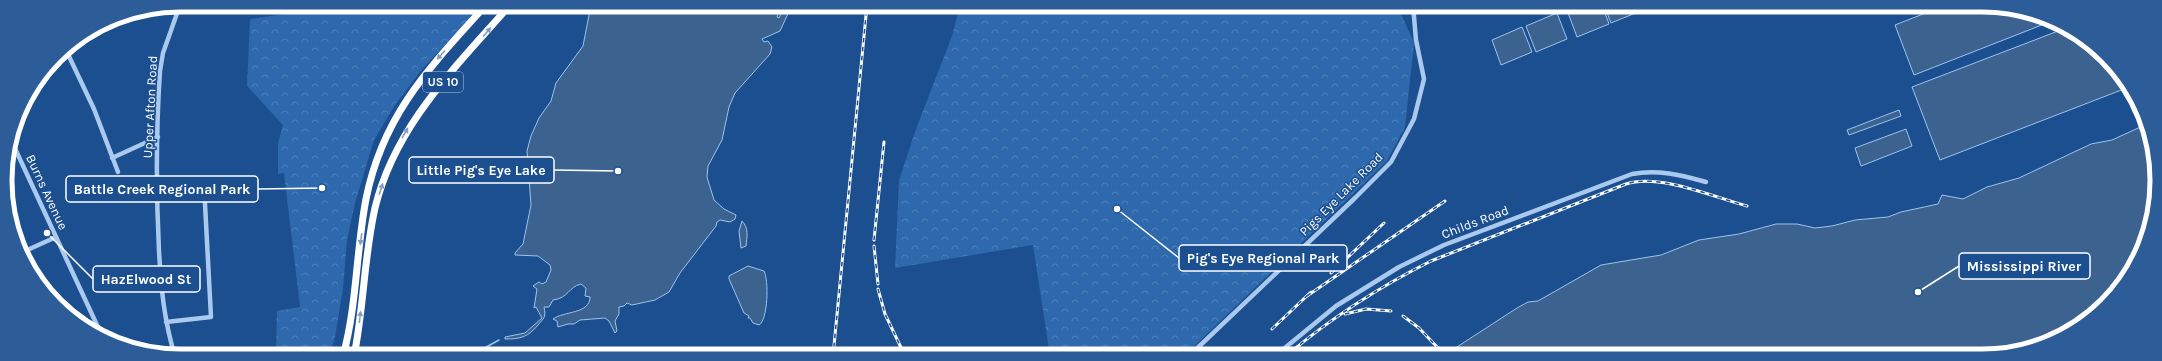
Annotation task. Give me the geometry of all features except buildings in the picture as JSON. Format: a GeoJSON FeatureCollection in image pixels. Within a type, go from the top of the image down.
{"type":"FeatureCollection","features":[{"type":"Feature","properties":{"kind":"highway","name":"US 10"},"geometry":{"type":"LineString","coordinates":[[344,349],[366,199],[385,138],[399,110],[421,78],[480,12]]}},
{"type":"Feature","properties":{"kind":"highway","name":"US 10"},"geometry":{"type":"LineString","coordinates":[[355,349],[372,223],[380,192],[391,160],[407,130],[435,91],[504,12]]}},
{"type":"Feature","properties":{"kind":"street","name":"Upper Afton Road"},"geometry":{"type":"LineString","coordinates":[[173,349],[166,322],[160,264],[157,192],[159,86],[163,53],[177,12]]}},
{"type":"Feature","properties":{"kind":"street","name":"Pigs Eye Lake Road"},"geometry":{"type":"LineString","coordinates":[[1196,349],[1391,162],[1414,119],[1424,78],[1416,40],[1414,12]]}},
{"type":"Feature","properties":{"kind":"street"},"geometry":{"type":"LineString","coordinates":[[68,55],[94,109],[118,172]]}},
{"type":"Feature","properties":{"kind":"street"},"geometry":{"type":"LineString","coordinates":[[112,158],[158,138]]}},
{"type":"Feature","properties":{"kind":"street","name":"Burns Avenue"},"geometry":{"type":"LineString","coordinates":[[15,148],[98,327]]}},
{"type":"Feature","properties":{"kind":"street","name":"Childs Road"},"geometry":{"type":"LineString","coordinates":[[1283,349],[1315,322],[1356,293],[1400,267],[1452,242],[1632,174],[1643,172],[1666,173],[1706,182]]}},
{"type":"Feature","properties":{"kind":"street"},"geometry":{"type":"LineString","coordinates":[[157,192],[204,185],[211,316],[166,322]]}},
{"type":"Feature","properties":{"kind":"street"},"geometry":{"type":"LineString","coordinates":[[27,250],[56,236]]}},
{"type":"Feature","properties":{"kind":"green space"},"geometry":{"type":"Polygon","coordinates":[[[298,12],[477,12],[423,68],[395,105],[374,140],[355,203],[347,240],[343,288],[335,337],[331,349],[276,349],[277,311],[300,307],[284,173],[278,174],[278,143],[283,125],[247,86],[250,19],[298,12]]]}},
{"type":"Feature","properties":{"kind":"green space"},"geometry":{"type":"Polygon","coordinates":[[[958,12],[1400,12],[1414,43],[1405,127],[1387,161],[1191,349],[1049,349],[1033,245],[895,268],[899,180],[916,129],[952,36],[958,12]]]}},
{"type":"Feature","properties":{"kind":"shaded area"},"geometry":{"type":"Polygon","coordinates":[[[590,12],[779,12],[777,17],[779,18],[782,12],[789,12],[780,31],[762,39],[764,42],[768,41],[772,47],[770,54],[735,93],[729,107],[722,140],[708,166],[707,177],[714,200],[724,209],[736,215],[735,219],[730,222],[720,220],[717,222],[716,226],[680,273],[669,292],[655,300],[632,305],[627,303],[624,306],[619,307],[619,314],[615,321],[617,331],[615,333],[609,321],[605,318],[580,320],[574,324],[558,327],[557,321],[553,319],[581,309],[589,302],[590,297],[585,296],[586,288],[581,284],[573,287],[562,297],[553,300],[549,307],[544,307],[544,317],[527,335],[520,338],[505,339],[505,337],[525,333],[542,318],[536,307],[534,308],[537,289],[533,286],[539,282],[542,284],[546,282],[551,270],[550,265],[538,256],[515,255],[523,244],[531,205],[527,151],[531,136],[539,118],[551,101],[556,83],[583,46],[590,12]]]}},
{"type":"Feature","properties":{"kind":"shaded area"},"geometry":{"type":"Polygon","coordinates":[[[1568,12],[1605,12],[1609,24],[1577,37],[1568,12]]]}},
{"type":"Feature","properties":{"kind":"shaded area"},"geometry":{"type":"Polygon","coordinates":[[[1607,12],[1638,12],[1611,23],[1607,12]]]}},
{"type":"Feature","properties":{"kind":"shaded area"},"geometry":{"type":"Polygon","coordinates":[[[1928,12],[2003,13],[2044,24],[1914,75],[1895,25],[1928,12]]]}},
{"type":"Feature","properties":{"kind":"shaded area"},"geometry":{"type":"Polygon","coordinates":[[[1557,13],[1567,39],[1536,52],[1526,26],[1557,13]]]}},
{"type":"Feature","properties":{"kind":"shaded area"},"geometry":{"type":"Polygon","coordinates":[[[1522,27],[1532,52],[1501,65],[1492,40],[1522,27]]]}},
{"type":"Feature","properties":{"kind":"shaded area"},"geometry":{"type":"Polygon","coordinates":[[[2059,31],[2075,40],[2101,61],[2123,89],[1940,160],[1912,87],[2059,31]]]}},
{"type":"Feature","properties":{"kind":"shaded area"},"geometry":{"type":"Polygon","coordinates":[[[1899,110],[1901,116],[1849,135],[1847,130],[1899,110]]]}},
{"type":"Feature","properties":{"kind":"shaded area"},"geometry":{"type":"Polygon","coordinates":[[[2141,127],[2149,159],[2150,192],[2147,213],[2141,235],[2133,255],[2122,274],[2101,300],[2075,321],[2056,332],[2036,340],[2014,346],[1993,349],[1454,349],[1517,308],[1528,302],[1538,301],[1601,265],[1661,255],[1699,240],[1739,234],[1776,224],[1797,224],[1815,228],[1832,226],[1855,220],[1888,217],[1901,212],[1938,204],[1942,195],[1963,199],[1987,187],[2019,178],[2091,144],[2112,140],[2141,127]]]}},
{"type":"Feature","properties":{"kind":"shaded area"},"geometry":{"type":"Polygon","coordinates":[[[1906,129],[1912,146],[1861,166],[1855,148],[1906,129]]]}},
{"type":"Feature","properties":{"kind":"shaded area"},"geometry":{"type":"Polygon","coordinates":[[[742,221],[747,230],[747,236],[746,246],[741,248],[739,231],[742,221]]]}},
{"type":"Feature","properties":{"kind":"shaded area"},"geometry":{"type":"Polygon","coordinates":[[[748,266],[764,271],[766,276],[766,308],[762,322],[759,325],[753,323],[750,318],[748,318],[749,316],[744,313],[729,279],[729,276],[748,266]]]}},
{"type":"Feature","properties":{"kind":"waterway"},"geometry":{"type":"LineString","coordinates":[[483,349],[499,340]]}},
{"type":"Feature","properties":{"kind":"railway"},"geometry":{"type":"LineString","coordinates":[[834,349],[866,12]]}},
{"type":"Feature","properties":{"kind":"railway"},"geometry":{"type":"LineString","coordinates":[[874,240],[884,142]]}},
{"type":"Feature","properties":{"kind":"railway"},"geometry":{"type":"LineString","coordinates":[[1294,349],[1338,316],[1374,292],[1431,261],[1626,184],[1639,181],[1670,184],[1747,206]]}},
{"type":"Feature","properties":{"kind":"railway"},"geometry":{"type":"LineString","coordinates":[[1307,296],[1445,201]]}},
{"type":"Feature","properties":{"kind":"railway"},"geometry":{"type":"LineString","coordinates":[[1331,273],[1384,223]]}},
{"type":"Feature","properties":{"kind":"railway"},"geometry":{"type":"LineString","coordinates":[[874,246],[878,284]]}},
{"type":"Feature","properties":{"kind":"railway"},"geometry":{"type":"LineString","coordinates":[[878,289],[885,314],[902,349]]}},
{"type":"Feature","properties":{"kind":"railway"},"geometry":{"type":"LineString","coordinates":[[1272,329],[1311,292]]}},
{"type":"Feature","properties":{"kind":"railway"},"geometry":{"type":"LineString","coordinates":[[1345,314],[1366,309],[1391,311]]}},
{"type":"Feature","properties":{"kind":"railway"},"geometry":{"type":"LineString","coordinates":[[1403,316],[1419,328],[1439,349]]}},
{"type":"Feature","properties":{"kind":"place","name":"Little Pig's Eye Lake"},"geometry":{"type":"Point","coordinates":[618,171]}},
{"type":"Feature","properties":{"kind":"place","name":"Battle Creek Regional Park"},"geometry":{"type":"Point","coordinates":[322,188]}},
{"type":"Feature","properties":{"kind":"place","name":"Pig's Eye Regional Park"},"geometry":{"type":"Point","coordinates":[1117,209]}},
{"type":"Feature","properties":{"kind":"place","name":"HazElwood St"},"geometry":{"type":"Point","coordinates":[47,233]}},
{"type":"Feature","properties":{"kind":"place","name":"Mississippi River"},"geometry":{"type":"Point","coordinates":[1918,292]}}]}
